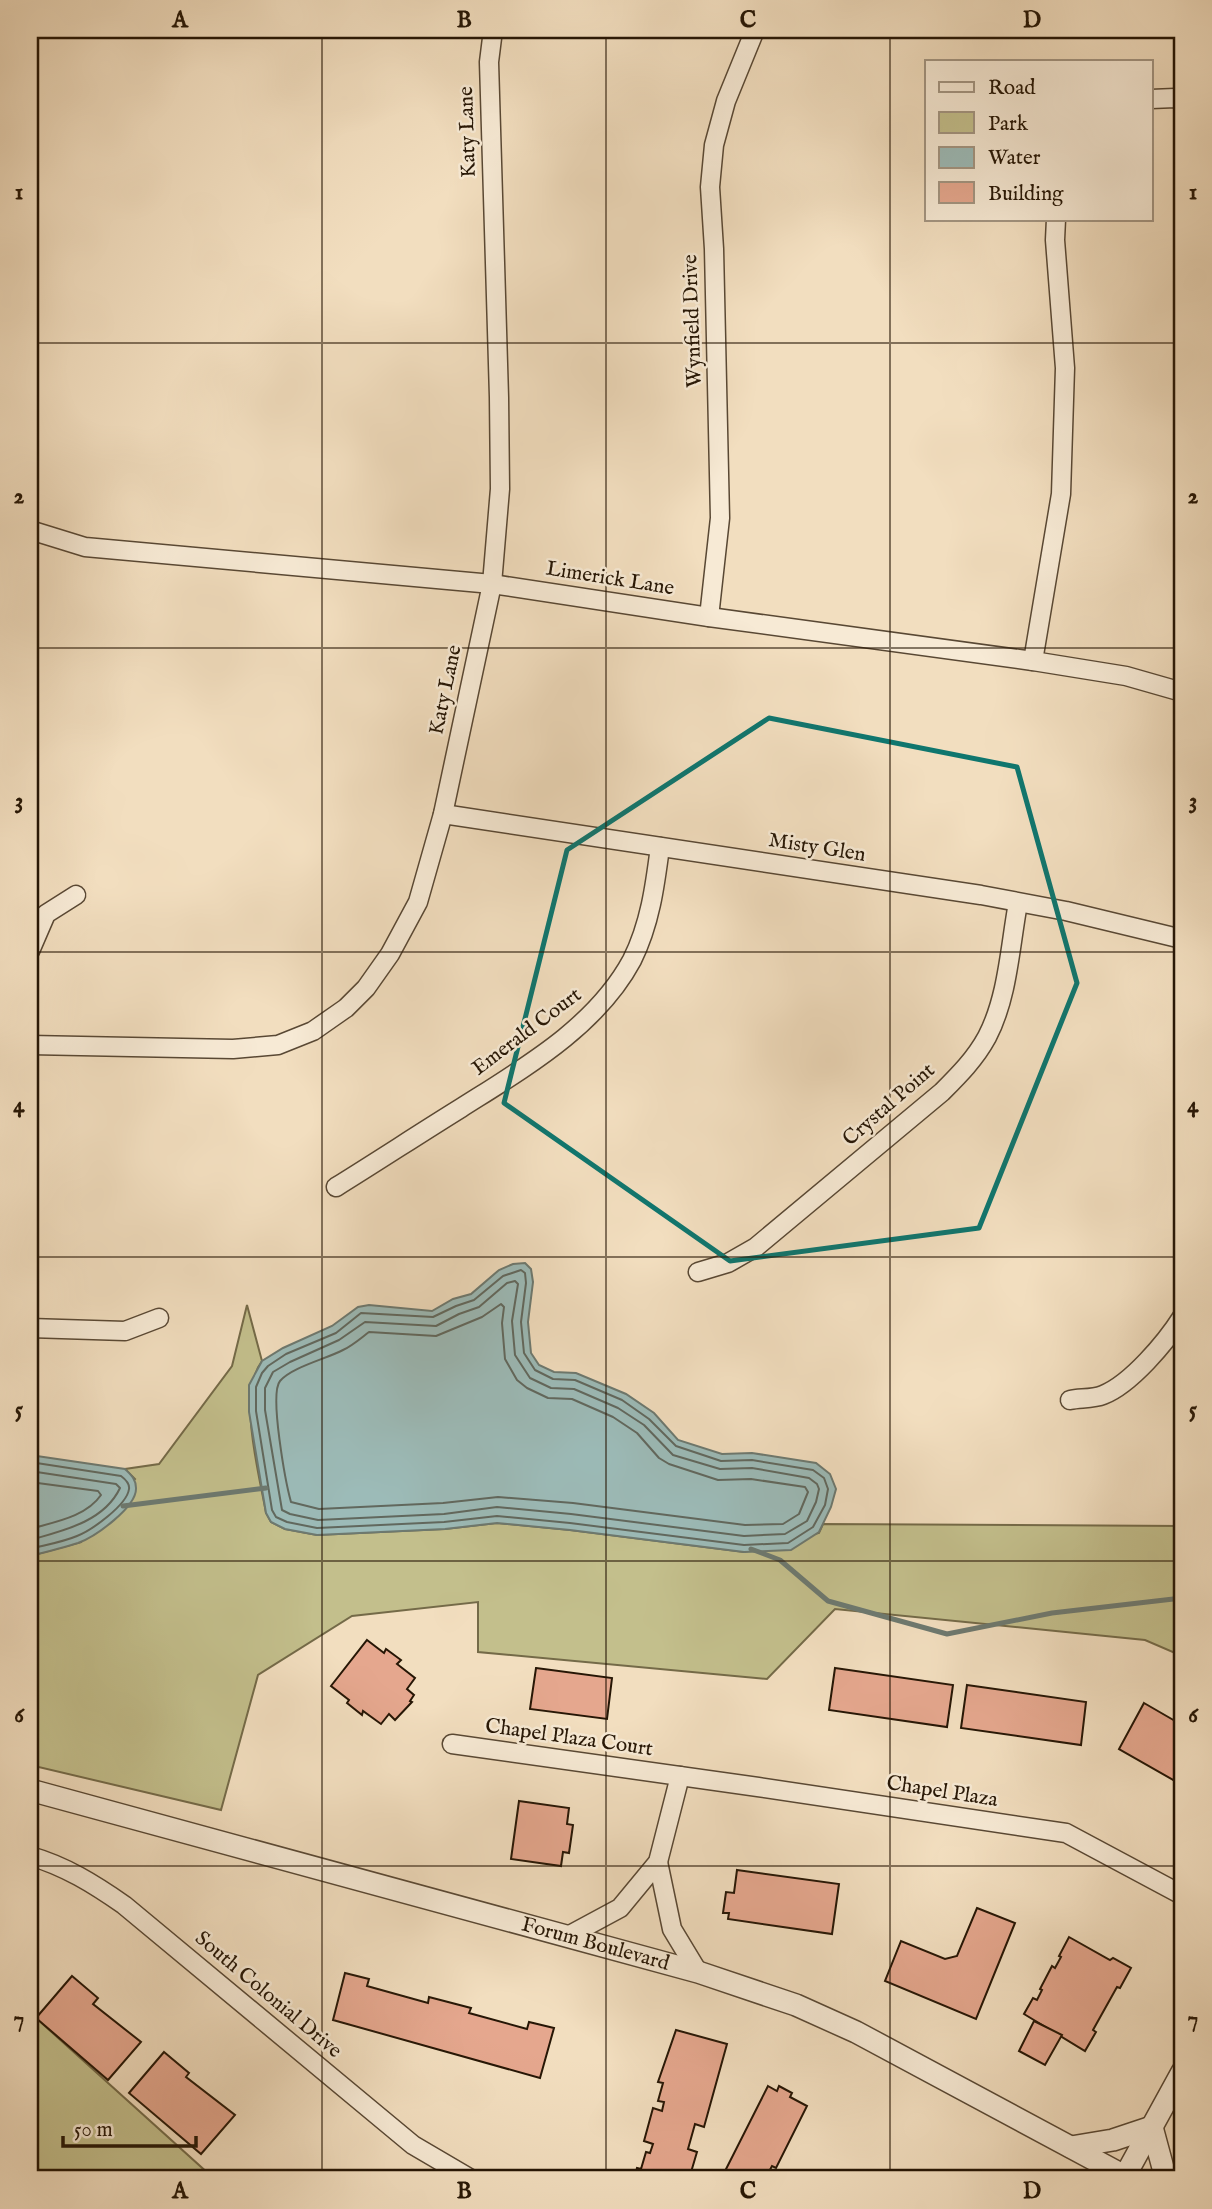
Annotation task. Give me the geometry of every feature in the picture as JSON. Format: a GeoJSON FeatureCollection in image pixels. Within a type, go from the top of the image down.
{"type":"FeatureCollection","features":[{"type":"Feature","properties":{"kind":"street","name":"Katy Lane"},"geometry":{"type":"LineString","coordinates":[[30,1045],[233,1049],[278,1045],[313,1031],[356,998],[390,954],[418,902],[443,814],[492,584],[500,489],[489,114],[489,62],[493,30]]}},
{"type":"Feature","properties":{"kind":"street","name":"Wynfield Drive"},"geometry":{"type":"LineString","coordinates":[[709,617],[720,518],[714,249],[710,187],[713,145],[726,101],[755,30]]}},
{"type":"Feature","properties":{"kind":"street"},"geometry":{"type":"LineString","coordinates":[[1152,99],[1182,100]]}},
{"type":"Feature","properties":{"kind":"street"},"geometry":{"type":"LineString","coordinates":[[1033,661],[1061,494],[1065,368],[1055,240],[1056,220]]}},
{"type":"Feature","properties":{"kind":"street","name":"Limerick Lane"},"geometry":{"type":"LineString","coordinates":[[30,530],[85,547],[492,584],[1033,661],[1126,676],[1182,692]]}},
{"type":"Feature","properties":{"kind":"street","name":"Misty Glen"},"geometry":{"type":"LineString","coordinates":[[443,814],[968,893],[1066,911],[1182,939]]}},
{"type":"Feature","properties":{"kind":"street","name":"Emerald Court"},"geometry":{"type":"LineString","coordinates":[[336,1187],[508,1078],[595,1012],[631,961],[643,935],[652,901],[660,847]]}},
{"type":"Feature","properties":{"kind":"street"},"geometry":{"type":"LineString","coordinates":[[30,951],[46,914],[76,895]]}},
{"type":"Feature","properties":{"kind":"street","name":"Crystal Point"},"geometry":{"type":"LineString","coordinates":[[698,1272],[728,1263],[756,1247],[942,1093],[969,1065],[987,1036],[1000,1002],[1018,903]]}},
{"type":"Feature","properties":{"kind":"street"},"geometry":{"type":"LineString","coordinates":[[1070,1400],[1102,1396],[1123,1385],[1172,1333],[1182,1317]]}},
{"type":"Feature","properties":{"kind":"street"},"geometry":{"type":"LineString","coordinates":[[30,1328],[125,1331],[159,1318]]}},
{"type":"Feature","properties":{"kind":"street","name":"Chapel Plaza Court"},"geometry":{"type":"LineString","coordinates":[[452,1744],[680,1776]]}},
{"type":"Feature","properties":{"kind":"street"},"geometry":{"type":"LineString","coordinates":[[568,1936],[620,1908],[658,1862],[680,1776]]}},
{"type":"Feature","properties":{"kind":"street","name":"Chapel Plaza"},"geometry":{"type":"LineString","coordinates":[[680,1776],[1066,1833],[1182,1895]]}},
{"type":"Feature","properties":{"kind":"street","name":"Forum Boulevard"},"geometry":{"type":"LineString","coordinates":[[30,1790],[698,1972],[796,2005],[856,2032],[1126,2178]]}},
{"type":"Feature","properties":{"kind":"street","name":"South Colonial Drive"},"geometry":{"type":"LineString","coordinates":[[30,1856],[52,1862],[89,1881],[124,1905],[413,2145],[471,2179]]}},
{"type":"Feature","properties":{"kind":"street"},"geometry":{"type":"LineString","coordinates":[[658,1862],[672,1929],[698,1972]]}},
{"type":"Feature","properties":{"kind":"street"},"geometry":{"type":"LineString","coordinates":[[1126,2178],[1182,2072]]}},
{"type":"Feature","properties":{"kind":"street"},"geometry":{"type":"LineString","coordinates":[[1071,2147],[1113,2140],[1152,2127]]}},
{"type":"Feature","properties":{"kind":"street"},"geometry":{"type":"LineString","coordinates":[[1152,2127],[1166,2179]]}},
{"type":"Feature","properties":{"kind":"highlighted area"},"geometry":{"type":"Polygon","coordinates":[[[769,718],[1017,767],[1077,983],[979,1228],[730,1261],[504,1103],[567,850],[769,718]]]}},
{"type":"Feature","properties":{"kind":"green space"},"geometry":{"type":"Polygon","coordinates":[[[247,1305],[262,1361],[251,1393],[250,1413],[255,1456],[266,1513],[271,1522],[285,1529],[317,1535],[445,1529],[497,1523],[744,1552],[819,1533],[823,1524],[1182,1526],[1182,1656],[1145,1640],[835,1609],[767,1679],[478,1652],[478,1602],[352,1616],[258,1675],[221,1810],[30,1765],[30,1556],[81,1542],[135,1479],[125,1469],[159,1464],[232,1366],[247,1305]]]}},
{"type":"Feature","properties":{"kind":"green space"},"geometry":{"type":"Polygon","coordinates":[[[30,2017],[36,2018],[209,2174],[225,2179],[30,2179],[30,2017]]]}},
{"type":"Feature","properties":{"kind":"water"},"geometry":{"type":"Polygon","coordinates":[[[525,1263],[531,1269],[533,1282],[528,1322],[531,1353],[539,1365],[554,1372],[576,1373],[626,1394],[654,1413],[678,1440],[722,1454],[752,1453],[816,1463],[830,1474],[836,1489],[819,1532],[791,1550],[744,1552],[497,1523],[445,1529],[317,1535],[285,1529],[271,1522],[266,1513],[249,1412],[249,1385],[262,1361],[283,1348],[332,1326],[358,1307],[369,1305],[432,1311],[453,1299],[471,1294],[499,1270],[513,1264],[525,1263]]]}},
{"type":"Feature","properties":{"kind":"water"},"geometry":{"type":"Polygon","coordinates":[[[30,1455],[125,1469],[135,1482],[134,1496],[123,1512],[94,1535],[78,1543],[30,1556],[30,1455]]]}},
{"type":"Feature","properties":{"kind":"building"},"geometry":{"type":"Polygon","coordinates":[[[367,1640],[384,1653],[386,1649],[401,1660],[397,1664],[415,1678],[407,1689],[414,1695],[410,1701],[412,1702],[395,1720],[389,1714],[381,1724],[363,1711],[362,1715],[331,1686],[367,1640]]]}},
{"type":"Feature","properties":{"kind":"building"},"geometry":{"type":"Polygon","coordinates":[[[536,1668],[612,1678],[607,1719],[530,1709],[536,1668]]]}},
{"type":"Feature","properties":{"kind":"building"},"geometry":{"type":"Polygon","coordinates":[[[835,1668],[953,1685],[947,1727],[829,1710],[835,1668]]]}},
{"type":"Feature","properties":{"kind":"building"},"geometry":{"type":"Polygon","coordinates":[[[967,1685],[1086,1702],[1081,1745],[961,1728],[967,1685]]]}},
{"type":"Feature","properties":{"kind":"building"},"geometry":{"type":"Polygon","coordinates":[[[1144,1703],[1182,1725],[1182,1785],[1119,1749],[1144,1703]]]}},
{"type":"Feature","properties":{"kind":"building"},"geometry":{"type":"Polygon","coordinates":[[[519,1801],[569,1808],[567,1824],[573,1825],[569,1853],[563,1852],[561,1866],[511,1859],[519,1801]]]}},
{"type":"Feature","properties":{"kind":"building"},"geometry":{"type":"Polygon","coordinates":[[[737,1870],[839,1884],[832,1934],[728,1919],[729,1913],[723,1913],[726,1892],[734,1893],[737,1870]]]}},
{"type":"Feature","properties":{"kind":"building"},"geometry":{"type":"Polygon","coordinates":[[[977,1908],[1015,1923],[976,2019],[885,1981],[901,1941],[945,1959],[957,1956],[977,1908]]]}},
{"type":"Feature","properties":{"kind":"building"},"geometry":{"type":"Polygon","coordinates":[[[1069,1937],[1110,1960],[1113,1958],[1131,1968],[1093,2030],[1096,2032],[1085,2051],[1024,2014],[1033,1998],[1037,2000],[1042,1990],[1040,1989],[1052,1966],[1055,1968],[1069,1937]]]}},
{"type":"Feature","properties":{"kind":"building"},"geometry":{"type":"Polygon","coordinates":[[[345,1973],[369,1979],[367,1986],[428,2003],[429,1997],[471,2008],[469,2013],[527,2029],[529,2022],[554,2028],[540,2078],[333,2020],[345,1973]]]}},
{"type":"Feature","properties":{"kind":"building"},"geometry":{"type":"Polygon","coordinates":[[[72,1976],[98,1998],[93,2004],[141,2042],[108,2080],[36,2018],[72,1976]]]}},
{"type":"Feature","properties":{"kind":"building"},"geometry":{"type":"Polygon","coordinates":[[[1034,2021],[1062,2035],[1045,2065],[1019,2051],[1034,2021]]]}},
{"type":"Feature","properties":{"kind":"building"},"geometry":{"type":"Polygon","coordinates":[[[676,2030],[727,2044],[704,2127],[695,2124],[688,2149],[697,2152],[689,2179],[634,2179],[637,2168],[641,2169],[646,2152],[650,2153],[653,2144],[644,2141],[653,2108],[662,2111],[664,2102],[658,2101],[663,2083],[658,2082],[676,2030]]]}},
{"type":"Feature","properties":{"kind":"building"},"geometry":{"type":"Polygon","coordinates":[[[164,2052],[189,2073],[186,2077],[235,2115],[201,2154],[129,2093],[164,2052]]]}},
{"type":"Feature","properties":{"kind":"building"},"geometry":{"type":"Polygon","coordinates":[[[768,2086],[777,2091],[779,2086],[792,2093],[790,2097],[807,2106],[776,2168],[772,2166],[765,2179],[721,2179],[768,2086]]]}},
{"type":"Feature","properties":{"kind":"waterway"},"geometry":{"type":"LineString","coordinates":[[123,1506],[266,1488]]}},
{"type":"Feature","properties":{"kind":"waterway"},"geometry":{"type":"LineString","coordinates":[[751,1549],[780,1560],[828,1601],[947,1634],[1052,1613],[1182,1598]]}}]}
